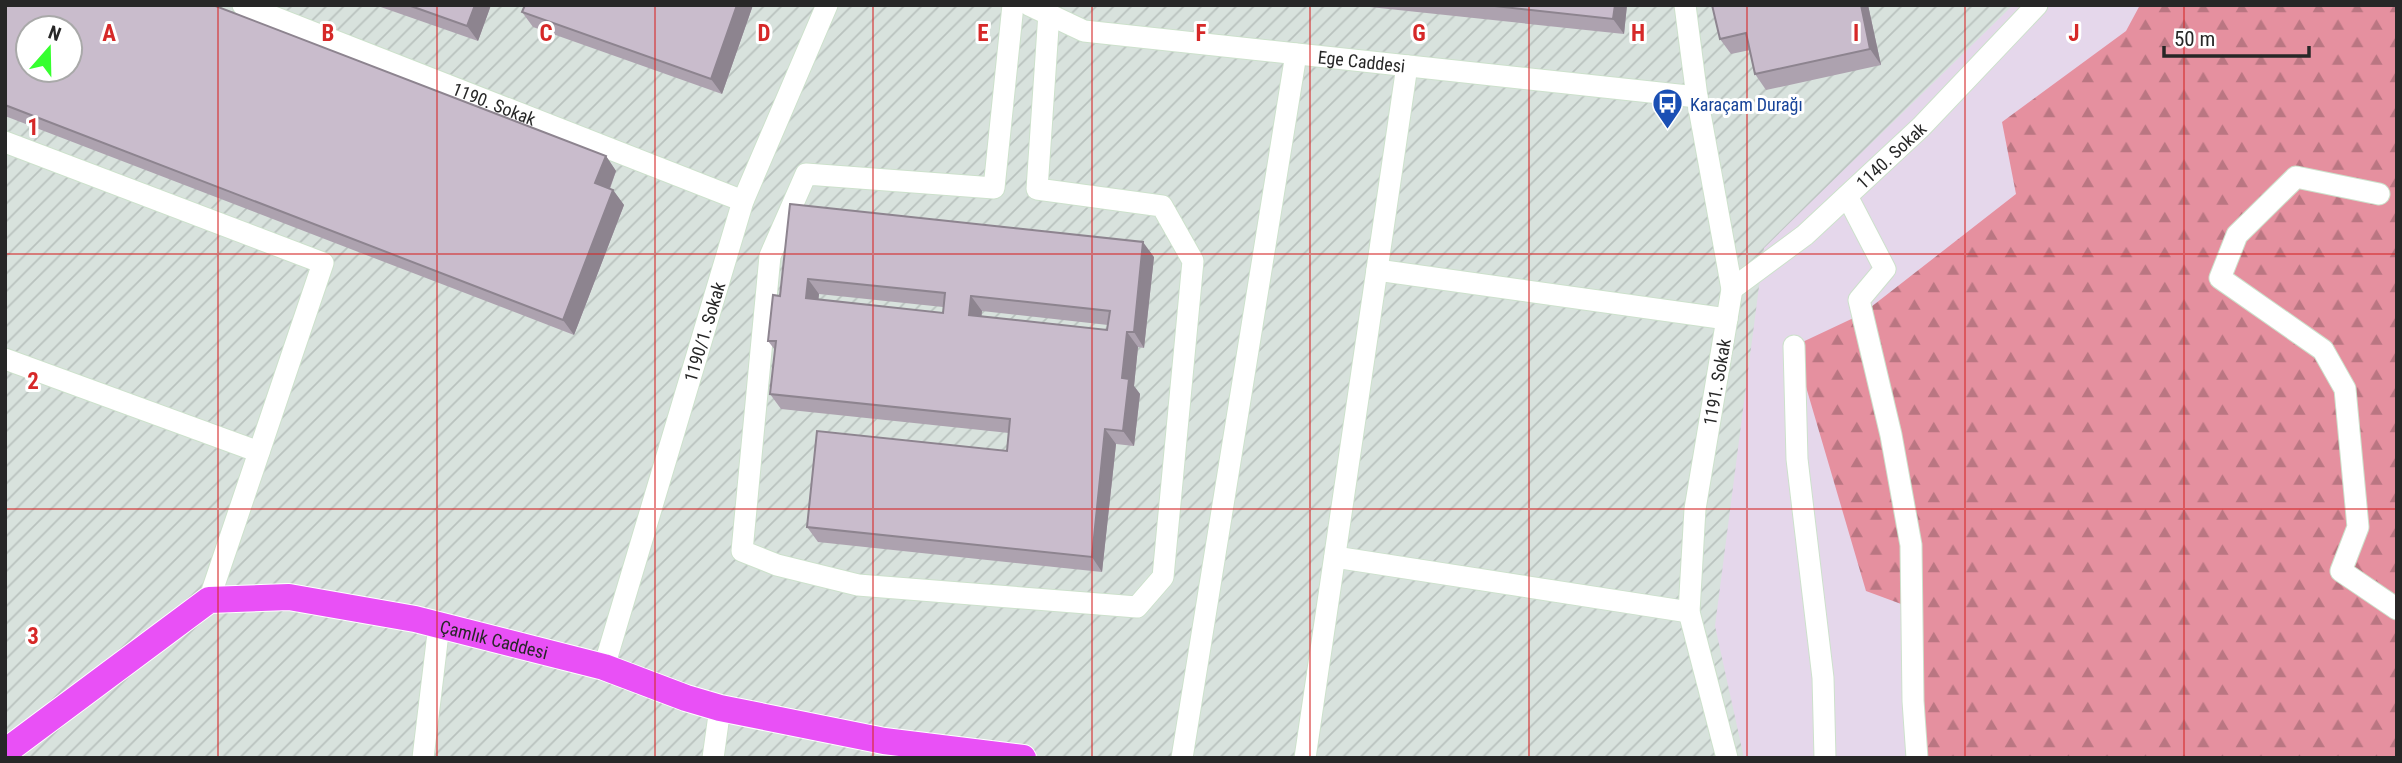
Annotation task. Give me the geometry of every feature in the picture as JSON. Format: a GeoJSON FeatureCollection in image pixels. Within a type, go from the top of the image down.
{"type":"FeatureCollection","features":[{"type":"Feature","properties":{"kind":"main road","name":"Çamlık Caddesi"},"geometry":{"type":"LineString","coordinates":[[209,600],[289,597],[439,625],[604,667],[720,708],[884,741],[1023,758]]}},
{"type":"Feature","properties":{"kind":"main road"},"geometry":{"type":"LineString","coordinates":[[5,752],[209,600]]}},
{"type":"Feature","properties":{"kind":"street","name":"1190. Sokak"},"geometry":{"type":"LineString","coordinates":[[243,5],[743,201]]}},
{"type":"Feature","properties":{"kind":"street","name":"1190/1. Sokak"},"geometry":{"type":"LineString","coordinates":[[604,667],[743,201],[827,5]]}},
{"type":"Feature","properties":{"kind":"street"},"geometry":{"type":"LineString","coordinates":[[1013,5],[994,188],[806,174],[770,256],[742,551],[777,565],[859,584],[1137,607],[1163,578],[1193,261],[1162,206],[1037,190],[1039,9]]}},
{"type":"Feature","properties":{"kind":"street","name":"1191. Sokak"},"geometry":{"type":"LineString","coordinates":[[1685,5],[1697,97],[1732,289],[1695,509],[1689,612],[1727,758]]}},
{"type":"Feature","properties":{"kind":"street","name":"1140. Sokak"},"geometry":{"type":"LineString","coordinates":[[1732,289],[1805,235],[1847,196],[1921,127],[2037,5]]}},
{"type":"Feature","properties":{"kind":"street","name":"Ege Caddesi"},"geometry":{"type":"LineString","coordinates":[[1039,9],[1084,31],[1697,97]]}},
{"type":"Feature","properties":{"kind":"street"},"geometry":{"type":"LineString","coordinates":[[1182,758],[1296,54]]}},
{"type":"Feature","properties":{"kind":"street"},"geometry":{"type":"LineString","coordinates":[[1304,758],[1407,66]]}},
{"type":"Feature","properties":{"kind":"street"},"geometry":{"type":"LineString","coordinates":[[5,142],[323,263],[209,600]]}},
{"type":"Feature","properties":{"kind":"street"},"geometry":{"type":"LineString","coordinates":[[2379,194],[2297,177],[2237,234],[2220,278],[2323,350],[2345,389],[2358,527],[2341,571],[2397,610]]}},
{"type":"Feature","properties":{"kind":"street"},"geometry":{"type":"LineString","coordinates":[[1847,196],[1885,269],[1859,300],[1891,435],[1911,545],[1913,701],[1917,758]]}},
{"type":"Feature","properties":{"kind":"street"},"geometry":{"type":"LineString","coordinates":[[1377,270],[1727,318]]}},
{"type":"Feature","properties":{"kind":"street"},"geometry":{"type":"LineString","coordinates":[[1794,346],[1797,459],[1824,678],[1825,758]]}},
{"type":"Feature","properties":{"kind":"street"},"geometry":{"type":"LineString","coordinates":[[5,359],[259,452]]}},
{"type":"Feature","properties":{"kind":"street"},"geometry":{"type":"LineString","coordinates":[[1335,557],[1689,612]]}},
{"type":"Feature","properties":{"kind":"street"},"geometry":{"type":"LineString","coordinates":[[423,758],[439,625]]}},
{"type":"Feature","properties":{"kind":"street"},"geometry":{"type":"LineString","coordinates":[[713,758],[720,708]]}},
{"type":"Feature","properties":{"kind":"shaded area"},"geometry":{"type":"Polygon","coordinates":[[[5,5],[2013,5],[1764,248],[1715,626],[1744,758],[5,758],[5,5]]]}},
{"type":"Feature","properties":{"kind":"green space"},"geometry":{"type":"Polygon","coordinates":[[[2140,5],[2397,5],[2397,758],[1917,758],[1912,608],[1866,591],[1794,346],[1862,314],[2016,194],[2002,122],[2126,31],[2140,5]]]}},
{"type":"Feature","properties":{"kind":"building"},"geometry":{"type":"Polygon","coordinates":[[[5,5],[213,5],[606,156],[595,183],[613,190],[563,320],[5,105],[5,5]]]}},
{"type":"Feature","properties":{"kind":"building"},"geometry":{"type":"Polygon","coordinates":[[[408,5],[475,5],[467,26],[408,5]]]}},
{"type":"Feature","properties":{"kind":"building"},"geometry":{"type":"Polygon","coordinates":[[[525,5],[737,5],[711,79],[522,12],[525,5]]]}},
{"type":"Feature","properties":{"kind":"building"},"geometry":{"type":"Polygon","coordinates":[[[1486,5],[1615,5],[1613,19],[1486,5]]]}},
{"type":"Feature","properties":{"kind":"building"},"geometry":{"type":"Polygon","coordinates":[[[1712,5],[1861,5],[1870,49],[1755,74],[1746,33],[1720,39],[1712,5]]]}},
{"type":"Feature","properties":{"kind":"building"},"geometry":{"type":"Polygon","coordinates":[[[790,204],[1143,242],[1134,332],[1127,332],[1122,378],[1129,379],[1123,431],[1105,429],[1092,557],[807,527],[817,431],[1007,451],[1010,419],[770,394],[776,341],[768,341],[773,295],[780,296],[790,204]],[[808,279],[806,298],[943,313],[945,293],[808,279]],[[971,296],[969,315],[1107,330],[1110,311],[971,296]]]}},
{"type":"Feature","properties":{"kind":"place","name":"Karaçam Durağı"},"geometry":{"type":"Point","coordinates":[1667,131]}}]}
